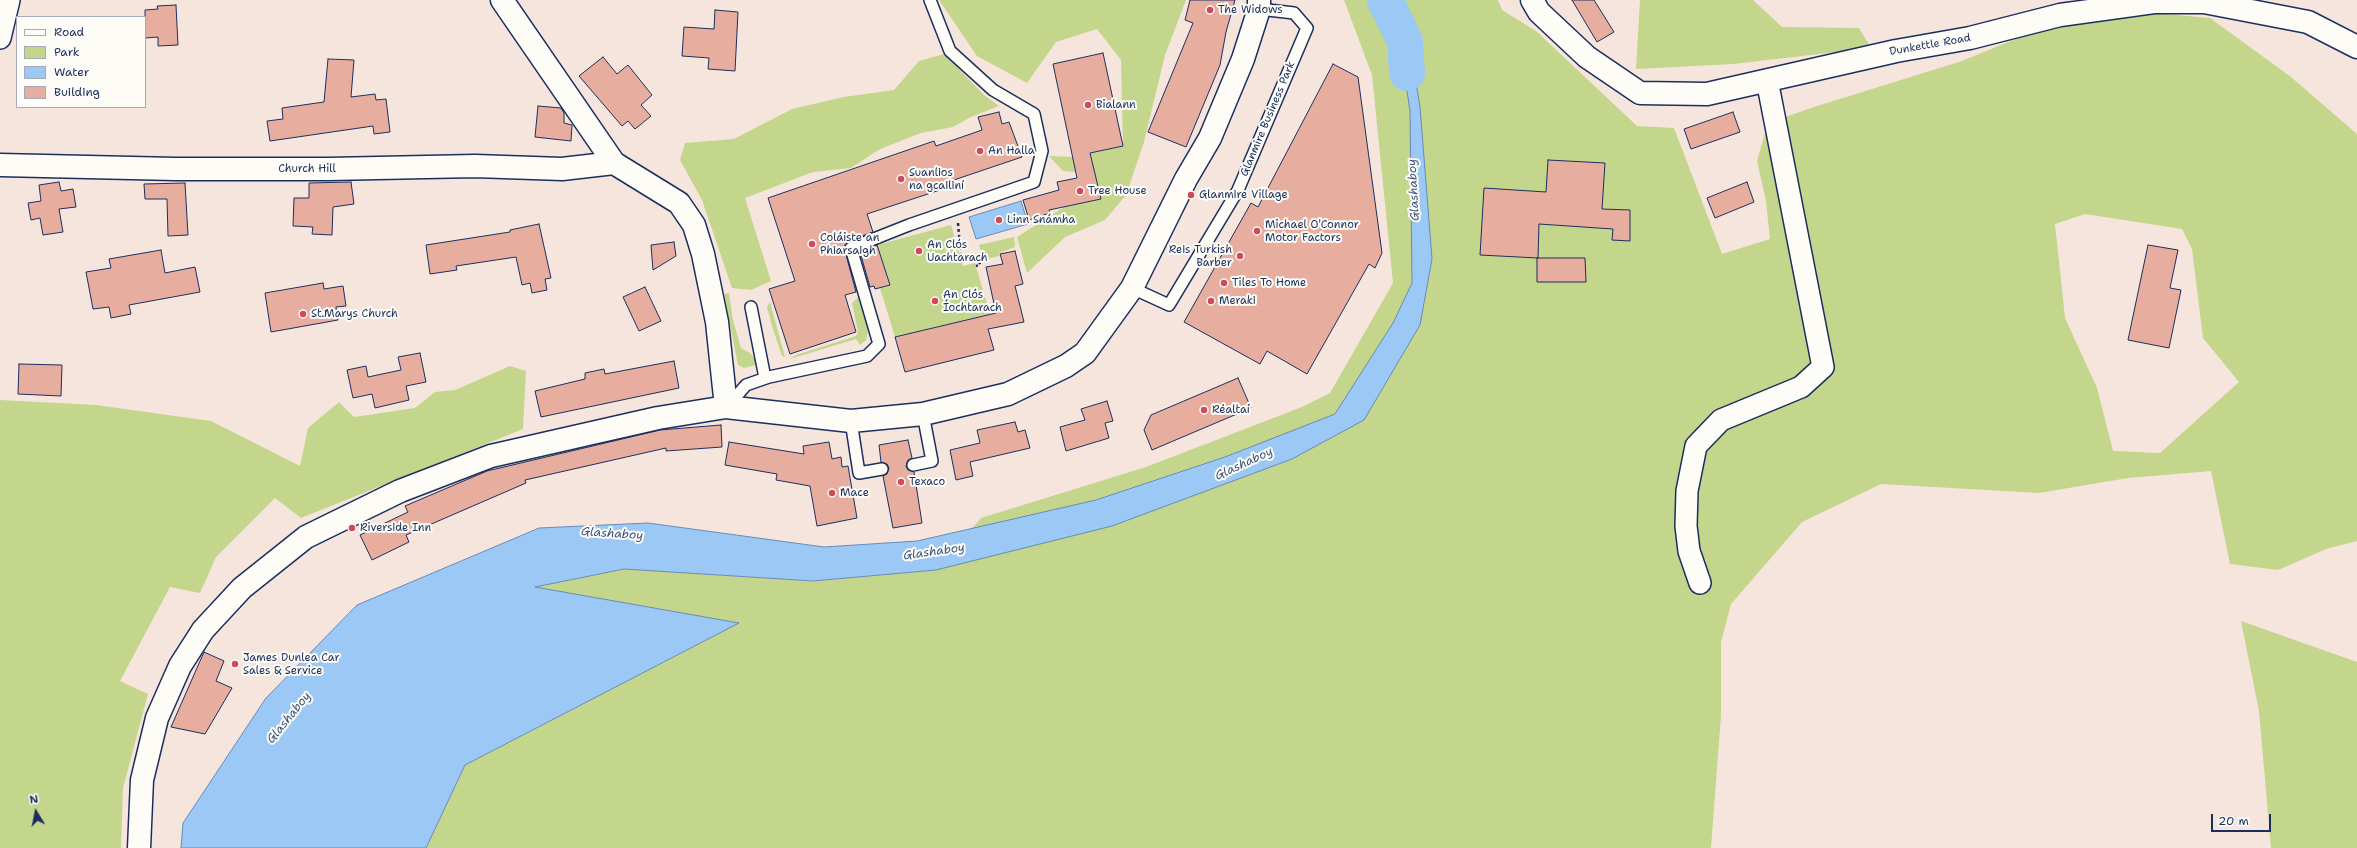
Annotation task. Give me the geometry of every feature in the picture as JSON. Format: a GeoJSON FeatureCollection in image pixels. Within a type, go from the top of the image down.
{"type":"FeatureCollection","features":[{"type":"Feature","properties":{"kind":"street"},"geometry":{"type":"LineString","coordinates":[[0,38],[9,0]]}},
{"type":"Feature","properties":{"kind":"street"},"geometry":{"type":"LineString","coordinates":[[502,0],[614,163],[679,203],[694,225],[703,254],[717,322],[726,407]]}},
{"type":"Feature","properties":{"kind":"street","name":"Dunkettle Road"},"geometry":{"type":"LineString","coordinates":[[1532,0],[1539,12],[1586,57],[1640,93],[1707,94],[1896,51],[1970,38],[2060,15],[2154,2],[2204,2],[2308,22],[2357,47]]}},
{"type":"Feature","properties":{"kind":"street"},"geometry":{"type":"LineString","coordinates":[[139,848],[142,780],[157,718],[180,666],[203,630],[242,588],[306,536],[400,492],[491,456],[658,418],[726,407],[851,421],[923,414],[1008,394],[1066,366],[1085,353],[1132,288],[1186,179],[1210,138],[1243,58],[1259,5]]}},
{"type":"Feature","properties":{"kind":"street"},"geometry":{"type":"LineString","coordinates":[[1700,583],[1690,551],[1686,526],[1687,491],[1696,446],[1721,420],[1801,387],[1823,366],[1767,80]]}},
{"type":"Feature","properties":{"kind":"street","name":"Church Hill"},"geometry":{"type":"LineString","coordinates":[[0,165],[152,169],[329,169],[460,166],[562,169],[614,163]]}},
{"type":"Feature","properties":{"kind":"lane"},"geometry":{"type":"LineString","coordinates":[[726,407],[746,385],[765,378],[867,356],[878,344],[851,248],[909,225],[1034,182],[1042,151],[1034,114],[994,90],[950,51],[930,0]]}},
{"type":"Feature","properties":{"kind":"lane","name":"Glanmire Business Park"},"geometry":{"type":"LineString","coordinates":[[1132,288],[1169,305],[1238,190],[1307,28],[1294,13],[1259,5]]}},
{"type":"Feature","properties":{"kind":"lane"},"geometry":{"type":"LineString","coordinates":[[751,307],[765,378]]}},
{"type":"Feature","properties":{"kind":"lane"},"geometry":{"type":"LineString","coordinates":[[913,465],[932,461],[923,414]]}},
{"type":"Feature","properties":{"kind":"lane"},"geometry":{"type":"LineString","coordinates":[[851,421],[859,473],[882,469]]}},
{"type":"Feature","properties":{"kind":"path"},"geometry":{"type":"LineString","coordinates":[[956,209],[961,259],[978,255],[980,266],[976,266]]}},
{"type":"Feature","properties":{"kind":"green space"},"geometry":{"type":"Polygon","coordinates":[[[939,0],[1186,0],[1165,55],[1144,142],[1126,195],[1105,220],[1065,237],[1027,273],[1017,237],[1064,207],[1101,199],[1095,174],[1063,171],[1049,156],[1073,157],[1123,146],[1121,60],[1097,29],[1056,42],[1027,83],[977,56],[939,0]]]}},
{"type":"Feature","properties":{"kind":"green space"},"geometry":{"type":"Polygon","coordinates":[[[1344,0],[1498,0],[1502,10],[1536,31],[1637,126],[1674,128],[1722,254],[1770,239],[1766,201],[1757,161],[1768,123],[1814,107],[1962,61],[2067,18],[2142,12],[2210,18],[2291,77],[2357,134],[2357,541],[2326,549],[2278,570],[2230,564],[2211,471],[2128,478],[2039,493],[1881,484],[1802,522],[1731,604],[1721,642],[1721,715],[1711,848],[426,848],[465,765],[738,623],[533,587],[624,569],[813,581],[936,570],[981,518],[1146,467],[1302,407],[1330,393],[1393,283],[1372,75],[1344,0]],[[2085,214],[2055,224],[2065,318],[2097,388],[2113,451],[2160,453],[2239,382],[2203,338],[2192,249],[2182,229],[2085,214]]]}},
{"type":"Feature","properties":{"kind":"green space"},"geometry":{"type":"Polygon","coordinates":[[[1640,0],[1753,0],[1782,27],[1859,28],[1871,48],[1733,64],[1636,69],[1640,0]]]}},
{"type":"Feature","properties":{"kind":"green space"},"geometry":{"type":"Polygon","coordinates":[[[944,54],[985,96],[999,106],[971,117],[953,127],[921,133],[880,149],[851,168],[813,172],[745,198],[771,281],[751,290],[732,288],[702,200],[680,160],[685,143],[734,139],[792,109],[844,97],[894,90],[919,61],[944,54]]]}},
{"type":"Feature","properties":{"kind":"green space","name":"An Clós Íochtarach"},"geometry":{"type":"Polygon","coordinates":[[[951,225],[963,266],[975,263],[990,314],[895,337],[880,288],[890,285],[877,245],[951,225]]]}},
{"type":"Feature","properties":{"kind":"green space"},"geometry":{"type":"Polygon","coordinates":[[[1014,237],[1015,247],[999,253],[999,256],[984,260],[979,245],[1014,237]]]}},
{"type":"Feature","properties":{"kind":"green space"},"geometry":{"type":"Polygon","coordinates":[[[729,293],[733,320],[741,348],[750,353],[759,364],[744,368],[738,365],[724,294],[729,293]]]}},
{"type":"Feature","properties":{"kind":"green space"},"geometry":{"type":"Polygon","coordinates":[[[861,295],[869,326],[866,340],[860,345],[856,339],[790,359],[796,355],[856,336],[858,332],[852,303],[861,295]]]}},
{"type":"Feature","properties":{"kind":"green space"},"geometry":{"type":"Polygon","coordinates":[[[770,302],[785,357],[782,356],[772,326],[767,307],[770,302]]]}},
{"type":"Feature","properties":{"kind":"green space"},"geometry":{"type":"Polygon","coordinates":[[[510,366],[526,371],[523,429],[301,518],[275,498],[216,557],[200,593],[170,587],[120,681],[148,694],[123,788],[121,848],[0,848],[0,400],[96,405],[211,421],[300,466],[308,428],[339,402],[354,417],[415,408],[435,392],[455,390],[510,366]]]}},
{"type":"Feature","properties":{"kind":"green space"},"geometry":{"type":"Polygon","coordinates":[[[2241,621],[2357,662],[2357,848],[2271,848],[2259,711],[2241,621]]]}},
{"type":"Feature","properties":{"kind":"water"},"geometry":{"type":"Polygon","coordinates":[[[1387,0],[1398,0],[1406,22],[1420,107],[1432,259],[1420,325],[1364,420],[1292,459],[1112,526],[936,570],[813,581],[624,569],[535,587],[739,623],[465,765],[426,848],[181,848],[183,823],[266,698],[357,605],[539,528],[648,523],[824,547],[917,541],[1096,500],[1225,457],[1335,414],[1393,323],[1412,283],[1410,111],[1397,25],[1387,0]]]}},
{"type":"Feature","properties":{"kind":"water","name":"Linn Snámha"},"geometry":{"type":"Polygon","coordinates":[[[1021,201],[1028,224],[976,239],[969,217],[1021,201]]]}},
{"type":"Feature","properties":{"kind":"building"},"geometry":{"type":"Polygon","coordinates":[[[1190,0],[1235,0],[1226,32],[1220,65],[1186,147],[1148,132],[1193,23],[1185,20],[1190,0]]]}},
{"type":"Feature","properties":{"kind":"building"},"geometry":{"type":"Polygon","coordinates":[[[1572,0],[1594,0],[1614,32],[1597,42],[1572,0]]]}},
{"type":"Feature","properties":{"kind":"building"},"geometry":{"type":"Polygon","coordinates":[[[176,5],[178,45],[158,46],[158,37],[146,38],[145,10],[158,9],[157,6],[176,5]]]}},
{"type":"Feature","properties":{"kind":"building"},"geometry":{"type":"Polygon","coordinates":[[[715,10],[738,12],[735,71],[708,69],[709,58],[682,56],[684,27],[714,29],[715,10]]]}},
{"type":"Feature","properties":{"kind":"building","name":"Bialann"},"geometry":{"type":"Polygon","coordinates":[[[1103,53],[1123,146],[1090,153],[1101,199],[1049,210],[1050,213],[1029,220],[1023,200],[1059,190],[1057,182],[1077,178],[1053,64],[1103,53]]]}},
{"type":"Feature","properties":{"kind":"building"},"geometry":{"type":"Polygon","coordinates":[[[603,57],[617,74],[628,65],[652,95],[641,105],[651,116],[635,129],[628,121],[622,126],[579,76],[603,57]]]}},
{"type":"Feature","properties":{"kind":"building"},"geometry":{"type":"Polygon","coordinates":[[[328,59],[354,60],[351,97],[375,94],[376,100],[386,99],[390,132],[374,134],[373,126],[270,141],[267,121],[283,119],[282,108],[324,102],[328,59]]]}},
{"type":"Feature","properties":{"kind":"building"},"geometry":{"type":"Polygon","coordinates":[[[1333,64],[1358,77],[1382,253],[1375,268],[1369,264],[1307,374],[1267,351],[1260,364],[1184,322],[1251,203],[1258,207],[1333,64]]]}},
{"type":"Feature","properties":{"kind":"building"},"geometry":{"type":"Polygon","coordinates":[[[538,106],[561,108],[564,113],[564,123],[572,125],[571,141],[535,137],[538,106]]]}},
{"type":"Feature","properties":{"kind":"building"},"geometry":{"type":"Polygon","coordinates":[[[999,112],[1002,124],[1009,122],[1022,157],[942,184],[943,189],[867,214],[873,232],[848,241],[844,247],[856,292],[845,295],[856,332],[790,354],[769,289],[795,281],[768,198],[934,141],[936,146],[982,130],[978,117],[999,112]]]}},
{"type":"Feature","properties":{"kind":"building"},"geometry":{"type":"Polygon","coordinates":[[[1733,112],[1740,132],[1691,149],[1684,129],[1733,112]]]}},
{"type":"Feature","properties":{"kind":"building"},"geometry":{"type":"Polygon","coordinates":[[[1548,160],[1605,163],[1602,209],[1630,210],[1630,241],[1612,240],[1613,229],[1539,224],[1538,258],[1480,255],[1484,188],[1546,192],[1548,160]]]}},
{"type":"Feature","properties":{"kind":"building"},"geometry":{"type":"Polygon","coordinates":[[[59,182],[61,191],[73,189],[76,207],[59,209],[63,232],[43,235],[40,218],[31,220],[28,203],[41,201],[39,185],[59,182]]]}},
{"type":"Feature","properties":{"kind":"building"},"geometry":{"type":"Polygon","coordinates":[[[351,182],[354,204],[333,207],[332,235],[312,234],[313,227],[293,226],[294,198],[309,198],[309,183],[351,182]]]}},
{"type":"Feature","properties":{"kind":"building"},"geometry":{"type":"Polygon","coordinates":[[[1747,182],[1754,202],[1715,218],[1707,198],[1747,182]]]}},
{"type":"Feature","properties":{"kind":"building"},"geometry":{"type":"Polygon","coordinates":[[[185,183],[188,235],[168,236],[167,199],[145,199],[144,184],[185,183]]]}},
{"type":"Feature","properties":{"kind":"building"},"geometry":{"type":"Polygon","coordinates":[[[539,224],[551,278],[545,279],[547,290],[532,293],[530,283],[522,285],[516,257],[456,266],[457,270],[430,274],[426,245],[510,232],[510,230],[539,224]]]}},
{"type":"Feature","properties":{"kind":"building"},"geometry":{"type":"Polygon","coordinates":[[[674,242],[676,256],[653,270],[651,245],[674,242]]]}},
{"type":"Feature","properties":{"kind":"building"},"geometry":{"type":"Polygon","coordinates":[[[877,245],[890,285],[875,289],[874,286],[870,287],[860,252],[877,245]]]}},
{"type":"Feature","properties":{"kind":"building"},"geometry":{"type":"Polygon","coordinates":[[[2148,245],[2178,250],[2170,288],[2181,290],[2169,348],[2128,340],[2148,245]]]}},
{"type":"Feature","properties":{"kind":"building"},"geometry":{"type":"Polygon","coordinates":[[[161,250],[165,273],[195,267],[200,292],[129,305],[131,314],[111,318],[109,307],[93,309],[86,272],[111,268],[109,259],[161,250]]]}},
{"type":"Feature","properties":{"kind":"building"},"geometry":{"type":"Polygon","coordinates":[[[1015,251],[1023,284],[1015,286],[1024,322],[988,329],[994,350],[905,372],[895,337],[996,313],[986,267],[1003,264],[1000,254],[1015,251]]]}},
{"type":"Feature","properties":{"kind":"building"},"geometry":{"type":"Polygon","coordinates":[[[1537,258],[1585,258],[1586,282],[1537,282],[1537,258]]]}},
{"type":"Feature","properties":{"kind":"building","name":"St.Marys Church"},"geometry":{"type":"Polygon","coordinates":[[[323,283],[324,289],[343,286],[346,306],[336,307],[338,320],[271,332],[265,293],[323,283]]]}},
{"type":"Feature","properties":{"kind":"building"},"geometry":{"type":"Polygon","coordinates":[[[645,287],[661,321],[639,331],[623,297],[645,287]]]}},
{"type":"Feature","properties":{"kind":"building"},"geometry":{"type":"Polygon","coordinates":[[[420,353],[426,382],[406,386],[409,400],[375,408],[372,394],[353,398],[347,370],[366,366],[368,377],[401,370],[398,357],[420,353]]]}},
{"type":"Feature","properties":{"kind":"building"},"geometry":{"type":"Polygon","coordinates":[[[674,361],[679,388],[541,417],[535,391],[585,379],[585,373],[604,369],[605,374],[674,361]]]}},
{"type":"Feature","properties":{"kind":"building"},"geometry":{"type":"Polygon","coordinates":[[[19,364],[62,365],[61,396],[18,394],[19,364]]]}},
{"type":"Feature","properties":{"kind":"building"},"geometry":{"type":"Polygon","coordinates":[[[1238,378],[1251,408],[1152,450],[1144,430],[1151,415],[1238,378]]]}},
{"type":"Feature","properties":{"kind":"building"},"geometry":{"type":"Polygon","coordinates":[[[1107,401],[1113,421],[1105,423],[1109,438],[1066,451],[1060,427],[1085,420],[1081,409],[1107,401]]]}},
{"type":"Feature","properties":{"kind":"building"},"geometry":{"type":"Polygon","coordinates":[[[1015,422],[1018,432],[1025,430],[1030,448],[970,462],[973,476],[956,480],[950,450],[980,443],[977,430],[1015,422]]]}},
{"type":"Feature","properties":{"kind":"building"},"geometry":{"type":"Polygon","coordinates":[[[721,425],[722,447],[666,451],[666,448],[525,480],[526,483],[406,535],[409,542],[372,560],[360,535],[408,512],[405,506],[487,471],[660,430],[721,425]]]}},
{"type":"Feature","properties":{"kind":"building"},"geometry":{"type":"Polygon","coordinates":[[[908,440],[912,458],[908,460],[906,466],[908,470],[914,472],[922,523],[893,528],[883,476],[887,474],[889,468],[887,464],[881,462],[879,445],[908,440]]]}},
{"type":"Feature","properties":{"kind":"building"},"geometry":{"type":"Polygon","coordinates":[[[729,442],[804,454],[803,446],[829,442],[832,459],[841,457],[842,467],[848,466],[857,518],[817,526],[810,486],[776,480],[777,474],[725,465],[729,442]]]}},
{"type":"Feature","properties":{"kind":"building"},"geometry":{"type":"Polygon","coordinates":[[[204,652],[224,661],[216,681],[232,688],[205,734],[171,727],[204,652]]]}},
{"type":"Feature","properties":{"kind":"waterway","name":"Glashaboy"},"geometry":{"type":"LineString","coordinates":[[1385,0],[1405,41],[1407,73]]}},
{"type":"Feature","properties":{"kind":"place","name":"The Widows"},"geometry":{"type":"Point","coordinates":[1210,10]}},
{"type":"Feature","properties":{"kind":"place","name":"Bialann"},"geometry":{"type":"Point","coordinates":[1088,105]}},
{"type":"Feature","properties":{"kind":"place","name":"An Halla"},"geometry":{"type":"Point","coordinates":[980,151]}},
{"type":"Feature","properties":{"kind":"place","name":"Suanlios na gcailiní"},"geometry":{"type":"Point","coordinates":[901,179]}},
{"type":"Feature","properties":{"kind":"place","name":"Tree House"},"geometry":{"type":"Point","coordinates":[1080,191]}},
{"type":"Feature","properties":{"kind":"place","name":"Glanmire Village"},"geometry":{"type":"Point","coordinates":[1191,195]}},
{"type":"Feature","properties":{"kind":"place","name":"Linn Snámha"},"geometry":{"type":"Point","coordinates":[999,220]}},
{"type":"Feature","properties":{"kind":"place","name":"Michael O'Connor Motor Factors"},"geometry":{"type":"Point","coordinates":[1257,231]}},
{"type":"Feature","properties":{"kind":"place","name":"Coláiste an Phiarsaigh"},"geometry":{"type":"Point","coordinates":[812,244]}},
{"type":"Feature","properties":{"kind":"place","name":"An Clós Uachtarach"},"geometry":{"type":"Point","coordinates":[919,251]}},
{"type":"Feature","properties":{"kind":"place","name":"Reis Turkish Barber"},"geometry":{"type":"Point","coordinates":[1240,256]}},
{"type":"Feature","properties":{"kind":"place","name":"Tiles To Home"},"geometry":{"type":"Point","coordinates":[1224,283]}},
{"type":"Feature","properties":{"kind":"place","name":"An Clós Íochtarach"},"geometry":{"type":"Point","coordinates":[935,301]}},
{"type":"Feature","properties":{"kind":"place","name":"Meraki"},"geometry":{"type":"Point","coordinates":[1211,301]}},
{"type":"Feature","properties":{"kind":"place","name":"St.Marys Church"},"geometry":{"type":"Point","coordinates":[303,314]}},
{"type":"Feature","properties":{"kind":"place","name":"Réaltaí"},"geometry":{"type":"Point","coordinates":[1204,410]}},
{"type":"Feature","properties":{"kind":"place","name":"Texaco"},"geometry":{"type":"Point","coordinates":[901,482]}},
{"type":"Feature","properties":{"kind":"place","name":"Mace"},"geometry":{"type":"Point","coordinates":[832,493]}},
{"type":"Feature","properties":{"kind":"place","name":"Riverside Inn"},"geometry":{"type":"Point","coordinates":[352,528]}},
{"type":"Feature","properties":{"kind":"place","name":"James Dunlea Car Sales & Service"},"geometry":{"type":"Point","coordinates":[235,664]}}]}
